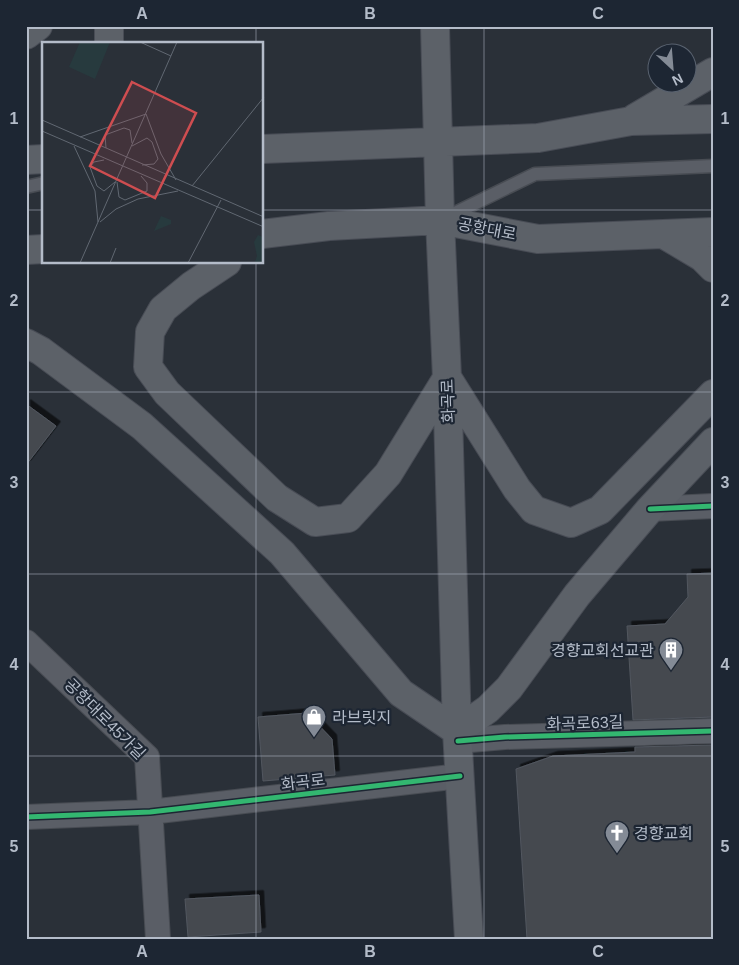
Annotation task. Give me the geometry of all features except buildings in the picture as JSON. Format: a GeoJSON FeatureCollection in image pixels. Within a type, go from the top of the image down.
{"type":"FeatureCollection","features":[{"type":"Feature","properties":{"kind":"main road"},"geometry":{"type":"LineString","coordinates":[[26,35],[38,26]]}},
{"type":"Feature","properties":{"kind":"main road"},"geometry":{"type":"LineString","coordinates":[[109,26],[109,42]]}},
{"type":"Feature","properties":{"kind":"main road","name":"화곡로"},"geometry":{"type":"LineString","coordinates":[[435,26],[457,736],[469,939]]}},
{"type":"Feature","properties":{"kind":"main road"},"geometry":{"type":"LineString","coordinates":[[631,120],[713,72]]}},
{"type":"Feature","properties":{"kind":"main road"},"geometry":{"type":"LineString","coordinates":[[264,149],[538,138],[631,120],[713,118]]}},
{"type":"Feature","properties":{"kind":"main road"},"geometry":{"type":"LineString","coordinates":[[26,160],[42,159]]}},
{"type":"Feature","properties":{"kind":"main road","name":"공항대로"},"geometry":{"type":"LineString","coordinates":[[266,236],[330,226],[440,220],[538,239],[713,232]]}},
{"type":"Feature","properties":{"kind":"main road"},"geometry":{"type":"LineString","coordinates":[[665,235],[702,257],[713,268]]}},
{"type":"Feature","properties":{"kind":"main road"},"geometry":{"type":"LineString","coordinates":[[26,250],[42,249]]}},
{"type":"Feature","properties":{"kind":"main road"},"geometry":{"type":"LineString","coordinates":[[224,264],[191,286],[163,309],[150,332],[148,367],[167,393],[277,498],[315,522],[348,518],[354,512],[388,474],[447,378],[517,489],[534,510],[571,523],[600,510],[713,394]]}},
{"type":"Feature","properties":{"kind":"main road"},"geometry":{"type":"LineString","coordinates":[[26,343],[49,357],[142,426],[282,553],[401,694],[457,736],[509,688],[577,595],[650,509],[713,442]]}},
{"type":"Feature","properties":{"kind":"street"},"geometry":{"type":"LineString","coordinates":[[650,509],[713,506]]}},
{"type":"Feature","properties":{"kind":"street","name":"공항대로45가길"},"geometry":{"type":"LineString","coordinates":[[26,642],[147,757],[158,939]]}},
{"type":"Feature","properties":{"kind":"street","name":"화곡로63길"},"geometry":{"type":"LineString","coordinates":[[457,736],[505,738],[713,731]]}},
{"type":"Feature","properties":{"kind":"street","name":"화곡로"},"geometry":{"type":"LineString","coordinates":[[150,812],[460,776]]}},
{"type":"Feature","properties":{"kind":"street"},"geometry":{"type":"LineString","coordinates":[[26,818],[150,812]]}},
{"type":"Feature","properties":{"kind":"lane"},"geometry":{"type":"LineString","coordinates":[[440,220],[535,174],[713,166]]}},
{"type":"Feature","properties":{"kind":"lane"},"geometry":{"type":"LineString","coordinates":[[26,187],[42,183]]}},
{"type":"Feature","properties":{"kind":"cycle path"},"geometry":{"type":"LineString","coordinates":[[650,509],[713,506]]}},
{"type":"Feature","properties":{"kind":"cycle path"},"geometry":{"type":"LineString","coordinates":[[458,741],[505,737],[713,731]]}},
{"type":"Feature","properties":{"kind":"cycle path"},"geometry":{"type":"LineString","coordinates":[[26,817],[150,812],[460,776]]}},
{"type":"Feature","properties":{"kind":"place","name":"경향교회선교관"},"geometry":{"type":"Point","coordinates":[671,671]}},
{"type":"Feature","properties":{"kind":"place","name":"라브릿지"},"geometry":{"type":"Point","coordinates":[314,738]}},
{"type":"Feature","properties":{"kind":"place","name":"경향교회"},"geometry":{"type":"Point","coordinates":[617,854]}}]}
